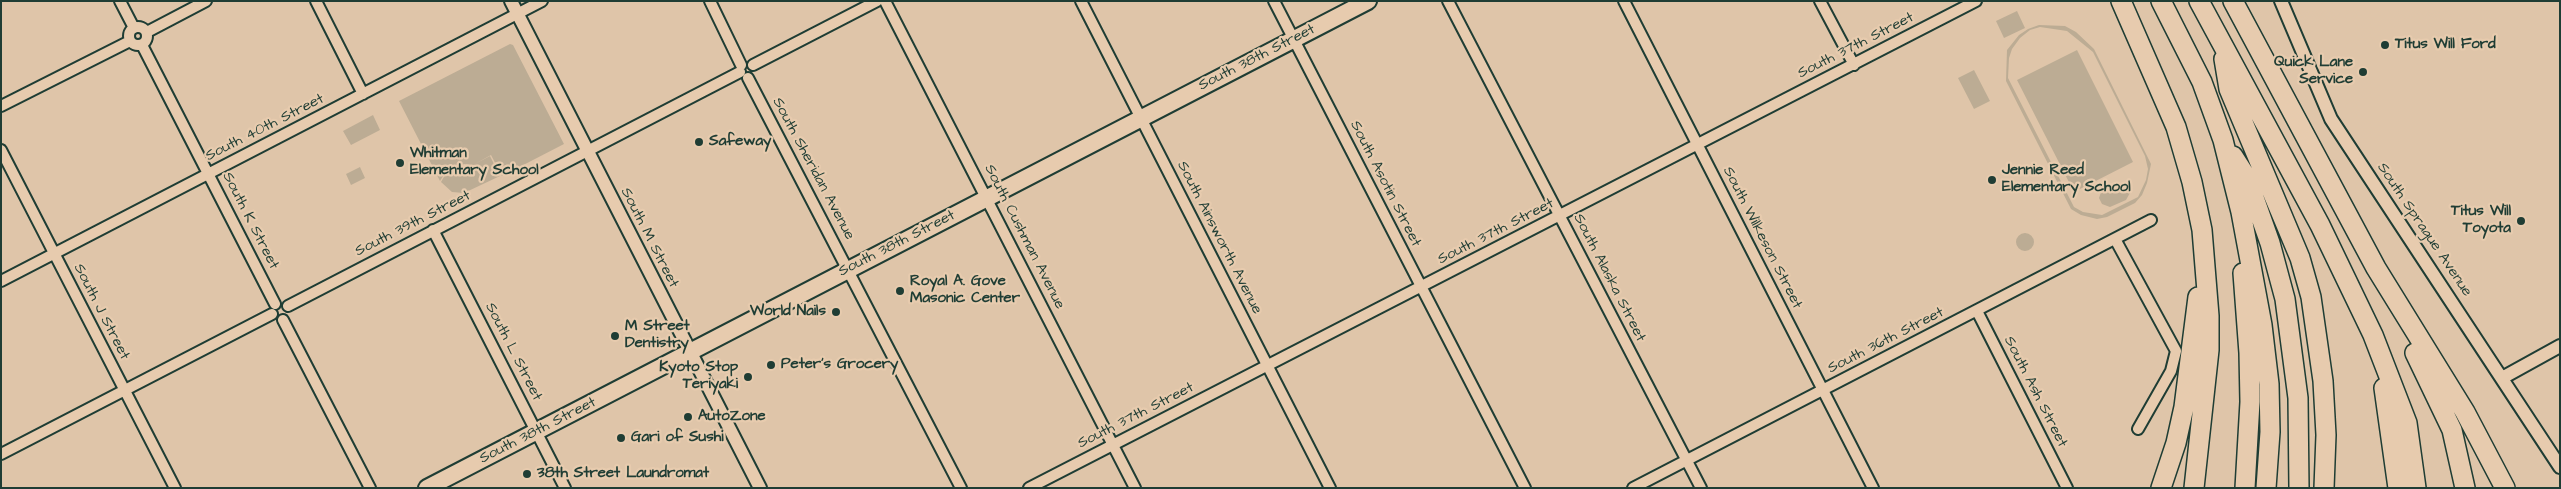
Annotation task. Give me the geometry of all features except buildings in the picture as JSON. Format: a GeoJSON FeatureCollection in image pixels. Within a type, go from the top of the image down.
{"type":"FeatureCollection","features":[{"type":"Feature","properties":{"kind":"highway"},"geometry":{"type":"LineString","coordinates":[[2107,1],[2147,57]]}},
{"type":"Feature","properties":{"kind":"highway"},"geometry":{"type":"LineString","coordinates":[[2121,1],[2176,127],[2192,182],[2202,230],[2209,316],[2209,350],[2194,488]]}},
{"type":"Feature","properties":{"kind":"highway"},"geometry":{"type":"LineString","coordinates":[[2160,1],[2202,82],[2224,140],[2241,212],[2262,325],[2269,384],[2270,432],[2266,488]]}},
{"type":"Feature","properties":{"kind":"highway"},"geometry":{"type":"LineString","coordinates":[[2198,1],[2311,208],[2373,335],[2407,423],[2416,488]]}},
{"type":"Feature","properties":{"kind":"highway"},"geometry":{"type":"LineString","coordinates":[[2233,1],[2376,268],[2446,415],[2466,488]]}},
{"type":"Feature","properties":{"kind":"highway"},"geometry":{"type":"LineString","coordinates":[[2240,1],[2283,95]]}},
{"type":"Feature","properties":{"kind":"highway"},"geometry":{"type":"LineString","coordinates":[[2222,45],[2229,89],[2300,258],[2311,297],[2323,381],[2326,435],[2324,488]]}},
{"type":"Feature","properties":{"kind":"highway"},"geometry":{"type":"LineString","coordinates":[[2224,140],[2247,178],[2270,243],[2285,299],[2298,398],[2299,488]]}},
{"type":"Feature","properties":{"kind":"highway"},"geometry":{"type":"LineString","coordinates":[[2241,212],[2244,301],[2249,353],[2249,437],[2244,488]]}},
{"type":"Feature","properties":{"kind":"highway"},"geometry":{"type":"LineString","coordinates":[[2161,488],[2176,443],[2189,378],[2197,312],[2202,230]]}},
{"type":"Feature","properties":{"kind":"highway"},"geometry":{"type":"LineString","coordinates":[[2376,268],[2465,412],[2505,488]]}},
{"type":"Feature","properties":{"kind":"highway"},"geometry":{"type":"LineString","coordinates":[[2373,335],[2388,407],[2398,488]]}},
{"type":"Feature","properties":{"kind":"main road","name":"South 38th Street"},"geometry":{"type":"LineString","coordinates":[[427,488],[1368,1]]}},
{"type":"Feature","properties":{"kind":"street"},"geometry":{"type":"LineString","coordinates":[[120,1],[134,28]]}},
{"type":"Feature","properties":{"kind":"street"},"geometry":{"type":"LineString","coordinates":[[147,32],[206,1]]}},
{"type":"Feature","properties":{"kind":"street"},"geometry":{"type":"LineString","coordinates":[[316,1],[364,94]]}},
{"type":"Feature","properties":{"kind":"street","name":"South M Street"},"geometry":{"type":"LineString","coordinates":[[511,1],[586,151],[760,488]]}},
{"type":"Feature","properties":{"kind":"street","name":"South 40th Street"},"geometry":{"type":"LineString","coordinates":[[1,281],[542,1]]}},
{"type":"Feature","properties":{"kind":"street","name":"South Sheridan Avenue"},"geometry":{"type":"LineString","coordinates":[[710,1],[743,72],[961,488]]}},
{"type":"Feature","properties":{"kind":"street"},"geometry":{"type":"LineString","coordinates":[[743,72],[748,63],[753,65],[876,1]]}},
{"type":"Feature","properties":{"kind":"street","name":"South Cushman Avenue"},"geometry":{"type":"LineString","coordinates":[[885,1],[1135,488]]}},
{"type":"Feature","properties":{"kind":"street","name":"South Ainsworth Avenue"},"geometry":{"type":"LineString","coordinates":[[1081,1],[1330,488]]}},
{"type":"Feature","properties":{"kind":"street","name":"South Asotin Street"},"geometry":{"type":"LineString","coordinates":[[1274,1],[1525,488]]}},
{"type":"Feature","properties":{"kind":"street","name":"South Alaska Street"},"geometry":{"type":"LineString","coordinates":[[1448,1],[1701,488]]}},
{"type":"Feature","properties":{"kind":"street","name":"South Wilkeson Street"},"geometry":{"type":"LineString","coordinates":[[1624,1],[1873,488]]}},
{"type":"Feature","properties":{"kind":"street"},"geometry":{"type":"LineString","coordinates":[[1820,1],[1854,65]]}},
{"type":"Feature","properties":{"kind":"street","name":"South 37th Street"},"geometry":{"type":"LineString","coordinates":[[1029,488],[1976,1]]}},
{"type":"Feature","properties":{"kind":"street","name":"South Sprague Avenue"},"geometry":{"type":"LineString","coordinates":[[2281,1],[2331,119],[2560,467]]}},
{"type":"Feature","properties":{"kind":"street"},"geometry":{"type":"LineString","coordinates":[[140,27],[147,32],[148,38],[142,45],[134,44],[130,41],[129,35],[134,28],[140,27]]}},
{"type":"Feature","properties":{"kind":"street"},"geometry":{"type":"LineString","coordinates":[[1,106],[130,41]]}},
{"type":"Feature","properties":{"kind":"street","name":"South K Street"},"geometry":{"type":"LineString","coordinates":[[142,45],[209,174],[274,309]]}},
{"type":"Feature","properties":{"kind":"street","name":"South 39th Street"},"geometry":{"type":"LineString","coordinates":[[288,306],[586,151],[743,72]]}},
{"type":"Feature","properties":{"kind":"street","name":"South J Street"},"geometry":{"type":"LineString","coordinates":[[1,150],[174,488]]}},
{"type":"Feature","properties":{"kind":"street","name":"South 36th Street"},"geometry":{"type":"LineString","coordinates":[[1633,488],[2151,220]]}},
{"type":"Feature","properties":{"kind":"street","name":"South L Street"},"geometry":{"type":"LineString","coordinates":[[433,230],[566,488]]}},
{"type":"Feature","properties":{"kind":"street"},"geometry":{"type":"LineString","coordinates":[[2115,239],[2176,351],[2171,371],[2138,429]]}},
{"type":"Feature","properties":{"kind":"street"},"geometry":{"type":"LineString","coordinates":[[1,454],[274,309],[280,302],[288,306],[289,314],[283,320]]}},
{"type":"Feature","properties":{"kind":"street"},"geometry":{"type":"LineString","coordinates":[[274,309],[276,318],[283,320],[370,488]]}},
{"type":"Feature","properties":{"kind":"street","name":"South Ash Street"},"geometry":{"type":"LineString","coordinates":[[1977,311],[2067,488]]}},
{"type":"Feature","properties":{"kind":"street"},"geometry":{"type":"LineString","coordinates":[[2502,378],[2560,346]]}},
{"type":"Feature","properties":{"kind":"shaded area"},"geometry":{"type":"Polygon","coordinates":[[[2017,11],[2025,28],[2004,38],[1996,21],[2017,11]]]}},
{"type":"Feature","properties":{"kind":"shaded area"},"geometry":{"type":"Polygon","coordinates":[[[2039,25],[2065,26],[2076,32],[2094,49],[2151,164],[2147,183],[2142,195],[2135,203],[2107,217],[2097,219],[2081,215],[2071,209],[2006,81],[2007,50],[2019,35],[2039,25]],[[2040,27],[2030,30],[2020,38],[2012,49],[2009,58],[2008,78],[2074,207],[2083,212],[2102,215],[2138,197],[2146,180],[2148,169],[2145,156],[2093,52],[2067,31],[2040,27]]]}},
{"type":"Feature","properties":{"kind":"shaded area"},"geometry":{"type":"Polygon","coordinates":[[[510,44],[513,45],[564,144],[502,176],[491,155],[473,165],[490,156],[500,176],[464,193],[452,192],[441,182],[445,175],[471,165],[464,164],[445,173],[440,181],[399,101],[510,44]]]}},
{"type":"Feature","properties":{"kind":"shaded area"},"geometry":{"type":"Polygon","coordinates":[[[2077,50],[2133,162],[2074,192],[2017,80],[2077,50]]]}},
{"type":"Feature","properties":{"kind":"shaded area"},"geometry":{"type":"Polygon","coordinates":[[[1974,70],[1990,101],[1974,109],[1958,78],[1974,70]]]}},
{"type":"Feature","properties":{"kind":"shaded area"},"geometry":{"type":"Polygon","coordinates":[[[373,115],[380,130],[351,145],[343,131],[373,115]]]}},
{"type":"Feature","properties":{"kind":"shaded area"},"geometry":{"type":"Polygon","coordinates":[[[360,167],[365,178],[351,185],[346,174],[360,167]]]}},
{"type":"Feature","properties":{"kind":"shaded area"},"geometry":{"type":"Polygon","coordinates":[[[2113,184],[2127,186],[2131,191],[2126,200],[2110,207],[2102,204],[2099,198],[2102,189],[2113,184]]]}},
{"type":"Feature","properties":{"kind":"shaded area"},"geometry":{"type":"Polygon","coordinates":[[[2025,233],[2033,238],[2034,242],[2029,250],[2025,251],[2017,246],[2016,242],[2021,234],[2025,233]]]}},
{"type":"Feature","properties":{"kind":"place","name":"Titus Will Ford"},"geometry":{"type":"Point","coordinates":[2385,45]}},
{"type":"Feature","properties":{"kind":"place","name":"Quick Lane Service"},"geometry":{"type":"Point","coordinates":[2363,72]}},
{"type":"Feature","properties":{"kind":"place","name":"Safeway"},"geometry":{"type":"Point","coordinates":[699,142]}},
{"type":"Feature","properties":{"kind":"place","name":"Whitman Elementary School"},"geometry":{"type":"Point","coordinates":[400,163]}},
{"type":"Feature","properties":{"kind":"place","name":"Jennie Reed Elementary School"},"geometry":{"type":"Point","coordinates":[1992,180]}},
{"type":"Feature","properties":{"kind":"place","name":"Titus Will Toyota"},"geometry":{"type":"Point","coordinates":[2521,221]}},
{"type":"Feature","properties":{"kind":"place","name":"Royal A. Gove Masonic Center"},"geometry":{"type":"Point","coordinates":[900,291]}},
{"type":"Feature","properties":{"kind":"place","name":"World Nails"},"geometry":{"type":"Point","coordinates":[836,312]}},
{"type":"Feature","properties":{"kind":"place","name":"M Street Dentistry"},"geometry":{"type":"Point","coordinates":[615,336]}},
{"type":"Feature","properties":{"kind":"place","name":"Peter's Grocery"},"geometry":{"type":"Point","coordinates":[771,365]}},
{"type":"Feature","properties":{"kind":"place","name":"Kyoto Stop Teriyaki"},"geometry":{"type":"Point","coordinates":[748,377]}},
{"type":"Feature","properties":{"kind":"place","name":"AutoZone"},"geometry":{"type":"Point","coordinates":[688,417]}},
{"type":"Feature","properties":{"kind":"place","name":"Gari of Sushi"},"geometry":{"type":"Point","coordinates":[621,438]}},
{"type":"Feature","properties":{"kind":"place","name":"38th Street Laundromat"},"geometry":{"type":"Point","coordinates":[527,474]}}]}
